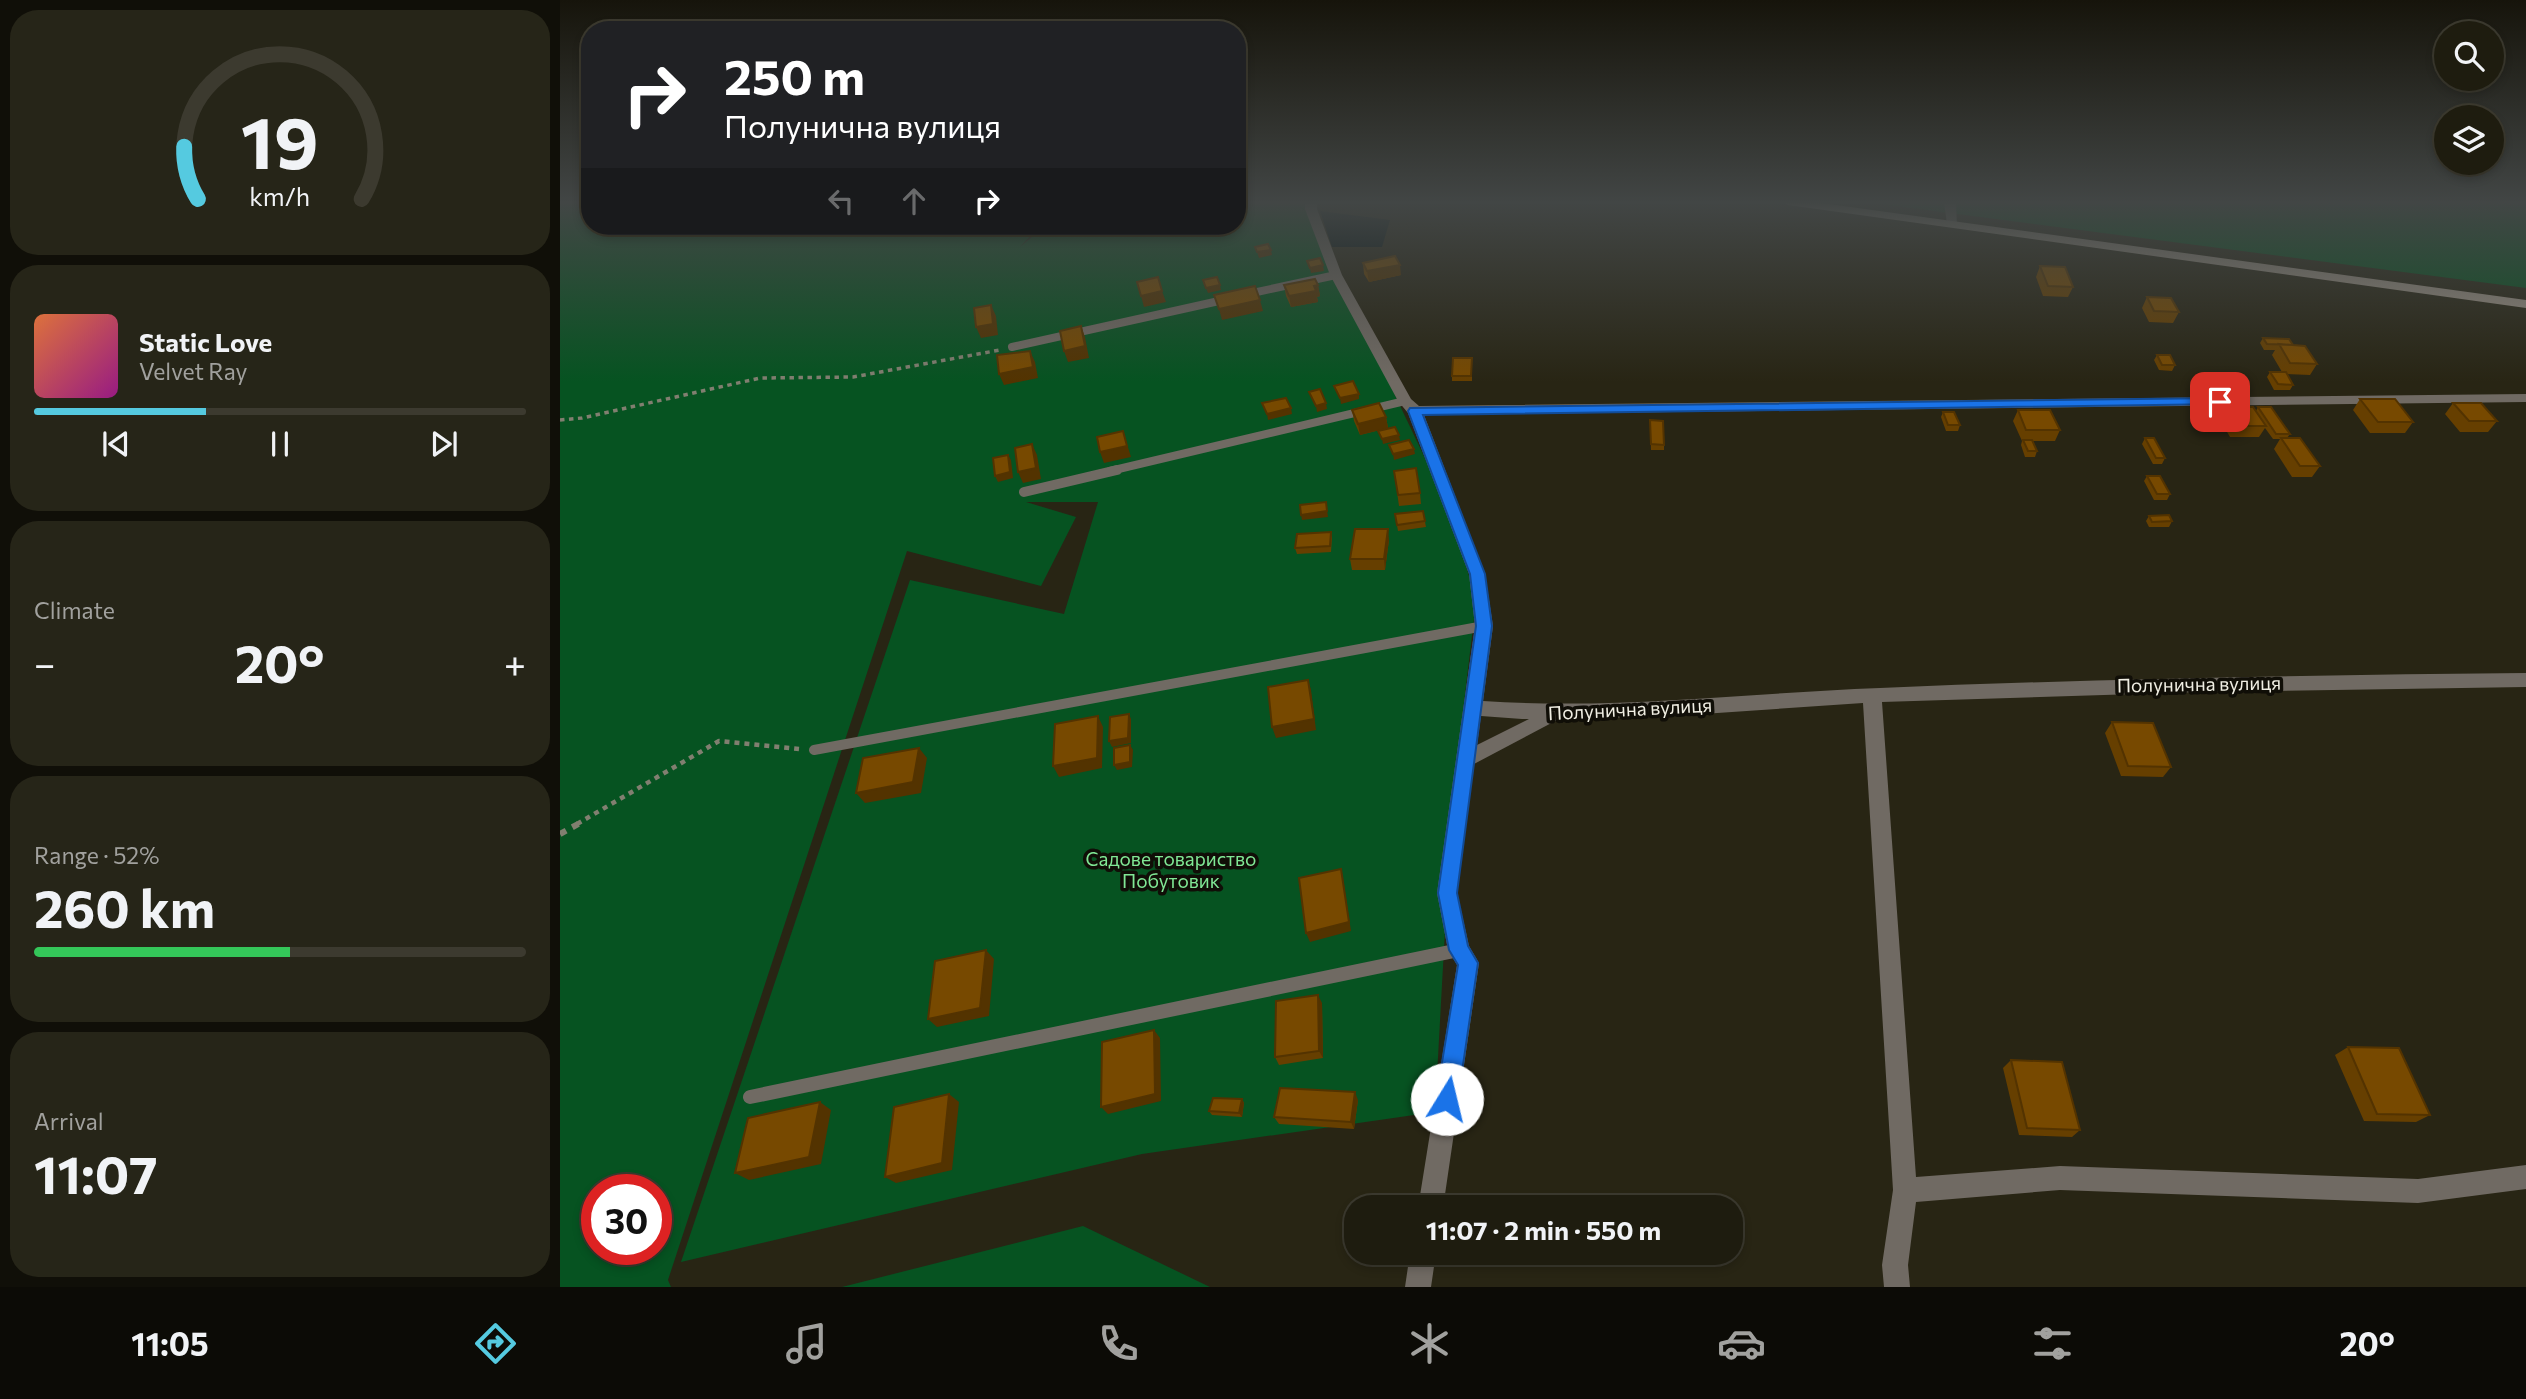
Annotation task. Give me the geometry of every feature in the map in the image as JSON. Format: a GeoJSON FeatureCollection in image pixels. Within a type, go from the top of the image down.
{"type":"FeatureCollection","features":[{"type":"Feature","properties":{"kind":"main road"},"geometry":{"type":"LineString","coordinates":[[2226,262],[2526,304]]}},
{"type":"Feature","properties":{"kind":"street"},"geometry":{"type":"LineString","coordinates":[[1331,262],[1410,406],[1478,574],[1484,626],[1447,893],[1459,950],[1468,963],[1432,1195]]}},
{"type":"Feature","properties":{"kind":"street"},"geometry":{"type":"LineString","coordinates":[[1410,406],[2526,398]]}},
{"type":"Feature","properties":{"kind":"street","name":"Полунична вулиця"},"geometry":{"type":"LineString","coordinates":[[1472,708],[1557,713],[1872,695],[2152,684],[2526,680]]}},
{"type":"Feature","properties":{"kind":"street"},"geometry":{"type":"LineString","coordinates":[[1872,695],[1905,1190],[1895,1265],[1898,1287]]}},
{"type":"Feature","properties":{"kind":"street"},"geometry":{"type":"LineString","coordinates":[[1465,760],[1557,713]]}},
{"type":"Feature","properties":{"kind":"street"},"geometry":{"type":"LineString","coordinates":[[1905,1190],[2060,1178],[2418,1191],[2526,1177]]}},
{"type":"Feature","properties":{"kind":"street"},"geometry":{"type":"LineString","coordinates":[[1418,1287],[1421,1265]]}},
{"type":"Feature","properties":{"kind":"lane"},"geometry":{"type":"LineString","coordinates":[[1012,347],[1336,275]]}},
{"type":"Feature","properties":{"kind":"lane"},"geometry":{"type":"LineString","coordinates":[[1024,492],[1410,406]]}},
{"type":"Feature","properties":{"kind":"lane"},"geometry":{"type":"LineString","coordinates":[[814,750],[1484,626]]}},
{"type":"Feature","properties":{"kind":"lane"},"geometry":{"type":"LineString","coordinates":[[750,1097],[1459,950]]}},
{"type":"Feature","properties":{"kind":"path"},"geometry":{"type":"LineString","coordinates":[[560,419],[582,418],[760,378],[853,377],[1012,347]]}},
{"type":"Feature","properties":{"kind":"path"},"geometry":{"type":"LineString","coordinates":[[560,834],[719,741],[814,750]]}},
{"type":"Feature","properties":{"kind":"green space","name":"Садове товариство Побутовик"},"geometry":{"type":"Polygon","coordinates":[[[560,262],[1332,262],[1453,517],[1476,602],[1452,803],[1435,1112],[1142,1154],[681,1262],[910,580],[1064,614],[1098,502],[1026,502],[1076,517],[1041,586],[907,551],[668,1280],[671,1287],[560,1287],[560,262]]]}},
{"type":"Feature","properties":{"kind":"green space"},"geometry":{"type":"Polygon","coordinates":[[[2327,262],[2526,262],[2526,288],[2327,262]]]}},
{"type":"Feature","properties":{"kind":"green space"},"geometry":{"type":"Polygon","coordinates":[[[1083,1226],[1210,1287],[842,1287],[1083,1226]]]}},
{"type":"Feature","properties":{"kind":"building"},"geometry":{"type":"Polygon","coordinates":[[[1307,262],[1322,262],[1323,265],[1310,268],[1307,262]]]}},
{"type":"Feature","properties":{"kind":"building"},"geometry":{"type":"Polygon","coordinates":[[[1398,262],[1400,265],[1367,271],[1363,263],[1398,262]]]}},
{"type":"Feature","properties":{"kind":"building"},"geometry":{"type":"Polygon","coordinates":[[[2040,266],[2065,267],[2073,287],[2048,286],[2040,266]]]}},
{"type":"Feature","properties":{"kind":"building"},"geometry":{"type":"Polygon","coordinates":[[[1158,277],[1162,291],[1141,296],[1137,282],[1158,277]]]}},
{"type":"Feature","properties":{"kind":"building"},"geometry":{"type":"Polygon","coordinates":[[[1217,277],[1220,285],[1206,288],[1203,280],[1217,277]]]}},
{"type":"Feature","properties":{"kind":"building"},"geometry":{"type":"Polygon","coordinates":[[[1315,279],[1318,285],[1314,286],[1316,291],[1289,296],[1284,285],[1315,279]]]}},
{"type":"Feature","properties":{"kind":"building"},"geometry":{"type":"Polygon","coordinates":[[[1255,286],[1260,300],[1219,309],[1214,295],[1255,286]]]}},
{"type":"Feature","properties":{"kind":"building"},"geometry":{"type":"Polygon","coordinates":[[[2147,297],[2171,298],[2179,312],[2154,311],[2147,297]]]}},
{"type":"Feature","properties":{"kind":"building"},"geometry":{"type":"Polygon","coordinates":[[[991,305],[993,324],[976,327],[974,308],[991,305]]]}},
{"type":"Feature","properties":{"kind":"building"},"geometry":{"type":"Polygon","coordinates":[[[1081,326],[1085,346],[1064,351],[1060,331],[1081,326]]]}},
{"type":"Feature","properties":{"kind":"building"},"geometry":{"type":"Polygon","coordinates":[[[2263,338],[2289,339],[2293,345],[2267,344],[2263,338]]]}},
{"type":"Feature","properties":{"kind":"building"},"geometry":{"type":"Polygon","coordinates":[[[2279,344],[2305,346],[2317,364],[2290,363],[2279,344]]]}},
{"type":"Feature","properties":{"kind":"building"},"geometry":{"type":"Polygon","coordinates":[[[1030,351],[1033,367],[999,374],[997,355],[1030,351]]]}},
{"type":"Feature","properties":{"kind":"building"},"geometry":{"type":"Polygon","coordinates":[[[2157,355],[2170,355],[2175,365],[2162,365],[2157,355]]]}},
{"type":"Feature","properties":{"kind":"building"},"geometry":{"type":"Polygon","coordinates":[[[1453,358],[1472,358],[1471,376],[1452,376],[1453,358]]]}},
{"type":"Feature","properties":{"kind":"building"},"geometry":{"type":"Polygon","coordinates":[[[2270,372],[2286,372],[2293,385],[2278,384],[2270,372]]]}},
{"type":"Feature","properties":{"kind":"building"},"geometry":{"type":"Polygon","coordinates":[[[1353,381],[1359,394],[1340,398],[1334,386],[1353,381]]]}},
{"type":"Feature","properties":{"kind":"building"},"geometry":{"type":"Polygon","coordinates":[[[1320,389],[1326,403],[1316,406],[1309,392],[1320,389]]]}},
{"type":"Feature","properties":{"kind":"building"},"geometry":{"type":"Polygon","coordinates":[[[1286,398],[1291,408],[1267,414],[1262,403],[1286,398]]]}},
{"type":"Feature","properties":{"kind":"building"},"geometry":{"type":"Polygon","coordinates":[[[2360,399],[2395,399],[2413,422],[2378,422],[2360,399]]]}},
{"type":"Feature","properties":{"kind":"building"},"geometry":{"type":"Polygon","coordinates":[[[1379,403],[1386,417],[1358,424],[1352,410],[1379,403]]]}},
{"type":"Feature","properties":{"kind":"building"},"geometry":{"type":"Polygon","coordinates":[[[2453,403],[2481,403],[2497,421],[2469,421],[2453,403]]]}},
{"type":"Feature","properties":{"kind":"building"},"geometry":{"type":"Polygon","coordinates":[[[2225,407],[2253,407],[2266,426],[2237,426],[2225,407]]]}},
{"type":"Feature","properties":{"kind":"building"},"geometry":{"type":"Polygon","coordinates":[[[2258,407],[2271,407],[2290,434],[2276,434],[2258,407]]]}},
{"type":"Feature","properties":{"kind":"building"},"geometry":{"type":"Polygon","coordinates":[[[2018,410],[2050,410],[2060,430],[2026,430],[2018,410]]]}},
{"type":"Feature","properties":{"kind":"building"},"geometry":{"type":"Polygon","coordinates":[[[1943,412],[1954,412],[1960,425],[1948,425],[1943,412]]]}},
{"type":"Feature","properties":{"kind":"building"},"geometry":{"type":"Polygon","coordinates":[[[1650,420],[1663,421],[1664,445],[1651,444],[1650,420]]]}},
{"type":"Feature","properties":{"kind":"building"},"geometry":{"type":"Polygon","coordinates":[[[1395,427],[1399,435],[1382,439],[1378,431],[1395,427]]]}},
{"type":"Feature","properties":{"kind":"building"},"geometry":{"type":"Polygon","coordinates":[[[1123,431],[1127,446],[1100,452],[1097,437],[1123,431]]]}},
{"type":"Feature","properties":{"kind":"building"},"geometry":{"type":"Polygon","coordinates":[[[2145,438],[2154,438],[2165,458],[2156,458],[2145,438]]]}},
{"type":"Feature","properties":{"kind":"building"},"geometry":{"type":"Polygon","coordinates":[[[2281,438],[2300,438],[2320,466],[2300,466],[2281,438]]]}},
{"type":"Feature","properties":{"kind":"building"},"geometry":{"type":"Polygon","coordinates":[[[1409,440],[1414,449],[1393,454],[1389,445],[1409,440]]]}},
{"type":"Feature","properties":{"kind":"building"},"geometry":{"type":"Polygon","coordinates":[[[2023,440],[2032,440],[2037,451],[2028,451],[2023,440]]]}},
{"type":"Feature","properties":{"kind":"building"},"geometry":{"type":"Polygon","coordinates":[[[1032,444],[1036,468],[1018,472],[1015,448],[1032,444]]]}},
{"type":"Feature","properties":{"kind":"building"},"geometry":{"type":"Polygon","coordinates":[[[1008,455],[1010,472],[995,476],[993,458],[1008,455]]]}},
{"type":"Feature","properties":{"kind":"building"},"geometry":{"type":"Polygon","coordinates":[[[1416,468],[1420,493],[1398,495],[1394,471],[1416,468]]]}},
{"type":"Feature","properties":{"kind":"building"},"geometry":{"type":"Polygon","coordinates":[[[2147,476],[2160,476],[2170,494],[2157,494],[2147,476]]]}},
{"type":"Feature","properties":{"kind":"building"},"geometry":{"type":"Polygon","coordinates":[[[1326,502],[1327,511],[1301,515],[1300,505],[1326,502]]]}},
{"type":"Feature","properties":{"kind":"building"},"geometry":{"type":"Polygon","coordinates":[[[1423,511],[1425,521],[1397,525],[1395,514],[1423,511]]]}},
{"type":"Feature","properties":{"kind":"building"},"geometry":{"type":"Polygon","coordinates":[[[2169,515],[2172,521],[2152,522],[2149,516],[2169,515]]]}},
{"type":"Feature","properties":{"kind":"building"},"geometry":{"type":"Polygon","coordinates":[[[1355,529],[1388,529],[1384,559],[1350,559],[1355,529]]]}},
{"type":"Feature","properties":{"kind":"building"},"geometry":{"type":"Polygon","coordinates":[[[1331,532],[1330,546],[1295,548],[1297,534],[1331,532]]]}},
{"type":"Feature","properties":{"kind":"building"},"geometry":{"type":"Polygon","coordinates":[[[1308,680],[1314,719],[1272,727],[1268,687],[1308,680]]]}},
{"type":"Feature","properties":{"kind":"building"},"geometry":{"type":"Polygon","coordinates":[[[1129,714],[1128,738],[1109,741],[1110,717],[1129,714]]]}},
{"type":"Feature","properties":{"kind":"building"},"geometry":{"type":"Polygon","coordinates":[[[1098,716],[1097,758],[1053,766],[1055,724],[1098,716]]]}},
{"type":"Feature","properties":{"kind":"building"},"geometry":{"type":"Polygon","coordinates":[[[2112,722],[2153,723],[2171,767],[2128,766],[2112,722]]]}},
{"type":"Feature","properties":{"kind":"building"},"geometry":{"type":"Polygon","coordinates":[[[1130,745],[1130,762],[1114,765],[1114,748],[1130,745]]]}},
{"type":"Feature","properties":{"kind":"building"},"geometry":{"type":"Polygon","coordinates":[[[919,748],[913,782],[856,793],[863,758],[919,748]]]}},
{"type":"Feature","properties":{"kind":"building"},"geometry":{"type":"Polygon","coordinates":[[[1341,869],[1349,922],[1306,933],[1299,878],[1341,869]]]}},
{"type":"Feature","properties":{"kind":"building"},"geometry":{"type":"Polygon","coordinates":[[[986,950],[980,1008],[928,1019],[935,961],[986,950]]]}},
{"type":"Feature","properties":{"kind":"building"},"geometry":{"type":"Polygon","coordinates":[[[1318,995],[1319,1051],[1275,1057],[1276,1001],[1318,995]]]}},
{"type":"Feature","properties":{"kind":"building"},"geometry":{"type":"Polygon","coordinates":[[[1154,1030],[1155,1094],[1101,1107],[1102,1042],[1154,1030]]]}},
{"type":"Feature","properties":{"kind":"building"},"geometry":{"type":"Polygon","coordinates":[[[2348,1047],[2399,1048],[2430,1115],[2377,1114],[2348,1047]]]}},
{"type":"Feature","properties":{"kind":"building"},"geometry":{"type":"Polygon","coordinates":[[[2011,1060],[2062,1062],[2080,1130],[2027,1128],[2011,1060]]]}},
{"type":"Feature","properties":{"kind":"building"},"geometry":{"type":"Polygon","coordinates":[[[1280,1088],[1355,1092],[1351,1122],[1274,1117],[1280,1088]]]}},
{"type":"Feature","properties":{"kind":"building"},"geometry":{"type":"Polygon","coordinates":[[[949,1094],[942,1163],[885,1177],[894,1107],[949,1094]]]}},
{"type":"Feature","properties":{"kind":"building"},"geometry":{"type":"Polygon","coordinates":[[[1213,1098],[1242,1099],[1239,1113],[1209,1111],[1213,1098]]]}},
{"type":"Feature","properties":{"kind":"building"},"geometry":{"type":"Polygon","coordinates":[[[820,1102],[809,1157],[735,1173],[748,1118],[820,1102]]]}},
{"type":"Feature","properties":{"kind":"route"},"geometry":{"type":"LineString","coordinates":[[1447,1099],[1468,963],[1459,950],[1447,893],[1484,626],[1478,574],[1415,411],[2220,402]]}}]}
